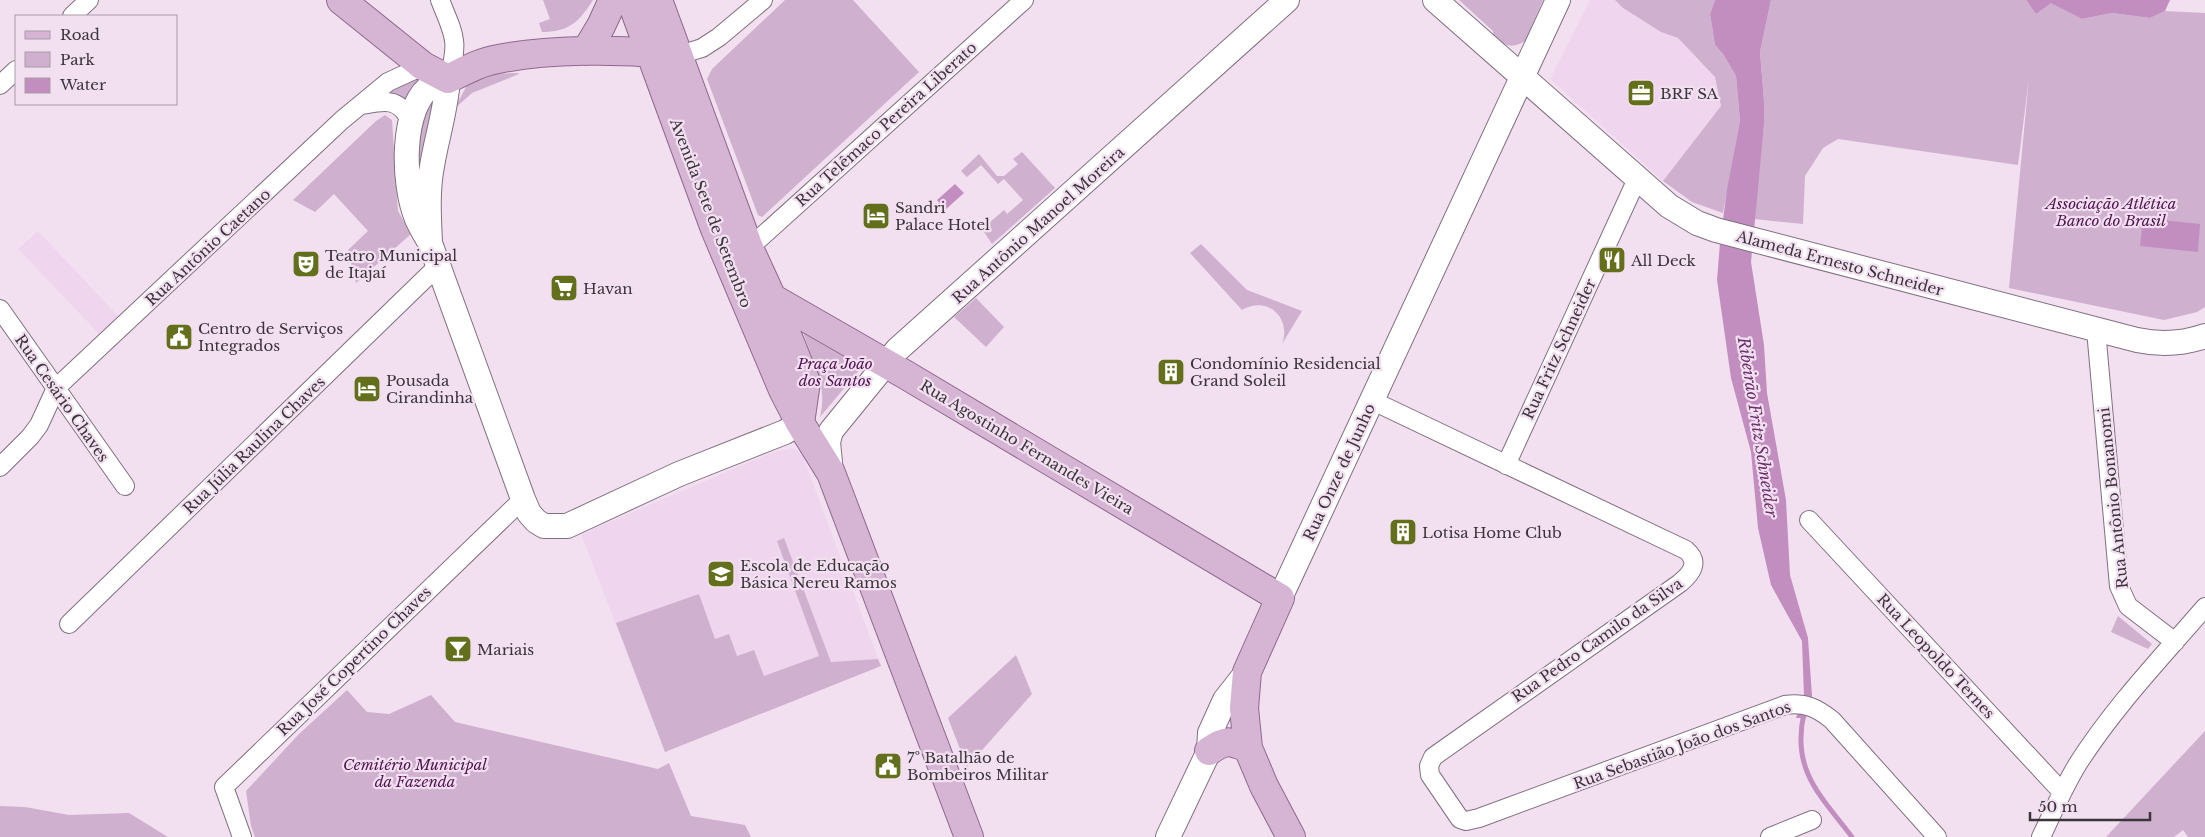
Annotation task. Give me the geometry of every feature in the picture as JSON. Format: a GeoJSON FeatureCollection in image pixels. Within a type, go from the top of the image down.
{"type":"FeatureCollection","features":[{"type":"Feature","properties":{"kind":"main road"},"geometry":{"type":"LineString","coordinates":[[340,0],[423,66],[448,79],[471,67],[497,59],[586,51],[651,52],[679,55]]}},
{"type":"Feature","properties":{"kind":"main road"},"geometry":{"type":"LineString","coordinates":[[586,51],[601,26],[613,0]]}},
{"type":"Feature","properties":{"kind":"main road","name":"Avenida Sete de Setembro"},"geometry":{"type":"LineString","coordinates":[[631,0],[715,229],[783,390],[800,424],[831,473],[969,837]]}},
{"type":"Feature","properties":{"kind":"main road","name":"Avenida Sete de Setembro"},"geometry":{"type":"LineString","coordinates":[[658,0],[749,248],[772,298],[806,382],[800,424]]}},
{"type":"Feature","properties":{"kind":"main road","name":"Rua Agostinho Fernandes Vieira"},"geometry":{"type":"LineString","coordinates":[[772,298],[886,363],[1280,598]]}},
{"type":"Feature","properties":{"kind":"main road","name":"Rua Onze de Junho"},"geometry":{"type":"LineString","coordinates":[[1247,672],[1280,598]]}},
{"type":"Feature","properties":{"kind":"main road"},"geometry":{"type":"LineString","coordinates":[[1247,672],[1244,708],[1248,748],[1264,786],[1291,837]]}},
{"type":"Feature","properties":{"kind":"main road"},"geometry":{"type":"LineString","coordinates":[[1209,751],[1222,742],[1228,741],[1248,748]]}},
{"type":"Feature","properties":{"kind":"street"},"geometry":{"type":"LineString","coordinates":[[73,15],[89,0]]}},
{"type":"Feature","properties":{"kind":"street"},"geometry":{"type":"LineString","coordinates":[[430,244],[428,207],[431,166],[443,120],[448,79],[454,60],[456,43],[440,0]]}},
{"type":"Feature","properties":{"kind":"street"},"geometry":{"type":"LineString","coordinates":[[679,55],[702,48],[719,37],[763,0]]}},
{"type":"Feature","properties":{"kind":"street","name":"Rua Telêmaco Pereira Liberato"},"geometry":{"type":"LineString","coordinates":[[749,248],[1024,0]]}},
{"type":"Feature","properties":{"kind":"street","name":"Rua Antônio Manoel Moreira"},"geometry":{"type":"LineString","coordinates":[[831,473],[828,442],[831,431],[897,350],[1287,0]]}},
{"type":"Feature","properties":{"kind":"street","name":"Alameda Ernesto Schneider"},"geometry":{"type":"LineString","coordinates":[[1435,0],[1637,179],[1683,215],[1716,230],[2156,344],[2193,340],[2205,336]]}},
{"type":"Feature","properties":{"kind":"street","name":"Rua Onze de Junho"},"geometry":{"type":"LineString","coordinates":[[1280,598],[1558,0]]}},
{"type":"Feature","properties":{"kind":"street","name":"Rua Antônio Caetano"},"geometry":{"type":"LineString","coordinates":[[56,388],[359,105],[388,82],[423,66]]}},
{"type":"Feature","properties":{"kind":"street"},"geometry":{"type":"LineString","coordinates":[[0,85],[15,71]]}},
{"type":"Feature","properties":{"kind":"street"},"geometry":{"type":"LineString","coordinates":[[448,79],[434,83],[427,90],[417,103],[410,120],[408,150],[411,196],[417,219],[430,244],[530,514],[544,526],[567,526],[679,474],[785,432],[800,424]]}},
{"type":"Feature","properties":{"kind":"street"},"geometry":{"type":"LineString","coordinates":[[359,105],[384,101],[400,105],[410,120]]}},
{"type":"Feature","properties":{"kind":"street","name":"Rua Fritz Schneider"},"geometry":{"type":"LineString","coordinates":[[1506,465],[1637,179]]}},
{"type":"Feature","properties":{"kind":"street","name":"Rua Júlia Raulina Chaves"},"geometry":{"type":"LineString","coordinates":[[70,624],[438,266]]}},
{"type":"Feature","properties":{"kind":"street","name":"Rua Cesário Chaves"},"geometry":{"type":"LineString","coordinates":[[0,309],[125,486]]}},
{"type":"Feature","properties":{"kind":"street","name":"Rua Antônio Bonanomi"},"geometry":{"type":"LineString","coordinates":[[2096,330],[2119,586],[2128,606],[2175,642]]}},
{"type":"Feature","properties":{"kind":"street"},"geometry":{"type":"LineString","coordinates":[[0,467],[30,437],[39,425],[56,388]]}},
{"type":"Feature","properties":{"kind":"street","name":"Rua Pedro Camilo da Silva"},"geometry":{"type":"LineString","coordinates":[[1373,401],[1686,550],[1692,555],[1694,563],[1690,574],[1680,583],[1432,757],[1429,766],[1430,775],[1460,819],[1466,821]]}},
{"type":"Feature","properties":{"kind":"street","name":"Rua José Copertino Chaves"},"geometry":{"type":"LineString","coordinates":[[242,837],[224,787],[523,499]]}},
{"type":"Feature","properties":{"kind":"street","name":"Rua Leopoldo Ternes"},"geometry":{"type":"LineString","coordinates":[[1810,520],[2062,792]]}},
{"type":"Feature","properties":{"kind":"street"},"geometry":{"type":"LineString","coordinates":[[2041,837],[2062,792],[2079,762],[2100,733],[2205,607]]}},
{"type":"Feature","properties":{"kind":"street","name":"Rua Onze de Junho"},"geometry":{"type":"LineString","coordinates":[[1168,837],[1209,751],[1210,733],[1224,700],[1247,672]]}},
{"type":"Feature","properties":{"kind":"street","name":"Rua Sebastião João dos Santos"},"geometry":{"type":"LineString","coordinates":[[1466,821],[1479,818],[1785,705],[1796,703],[1816,707],[1832,720],[1937,837]]}},
{"type":"Feature","properties":{"kind":"street"},"geometry":{"type":"LineString","coordinates":[[1770,837],[1812,820]]}},
{"type":"Feature","properties":{"kind":"shaded area","name":"BRF SA"},"geometry":{"type":"Polygon","coordinates":[[[1590,0],[1615,0],[1623,8],[1661,32],[1678,38],[1715,77],[1721,106],[1663,181],[1550,79],[1590,0]]]}},
{"type":"Feature","properties":{"kind":"shaded area"},"geometry":{"type":"Polygon","coordinates":[[[38,231],[119,317],[100,335],[18,249],[38,231]]]}},
{"type":"Feature","properties":{"kind":"shaded area","name":"Escola de Educação Básica Nereu Ramos"},"geometry":{"type":"Polygon","coordinates":[[[793,448],[802,454],[881,666],[665,752],[581,534],[773,452],[793,448]]]}},
{"type":"Feature","properties":{"kind":"green space"},"geometry":{"type":"Polygon","coordinates":[[[543,0],[593,0],[578,20],[566,28],[542,32],[539,23],[550,19],[543,0]]]}},
{"type":"Feature","properties":{"kind":"green space"},"geometry":{"type":"Polygon","coordinates":[[[785,0],[853,0],[919,72],[762,217],[758,215],[707,79],[712,69],[785,0]]]}},
{"type":"Feature","properties":{"kind":"green space"},"geometry":{"type":"Polygon","coordinates":[[[1459,0],[1543,0],[1525,41],[1512,46],[1501,43],[1493,37],[1493,31],[1459,0]]]}},
{"type":"Feature","properties":{"kind":"green space"},"geometry":{"type":"Polygon","coordinates":[[[1615,0],[1715,0],[1710,14],[1715,45],[1723,54],[1736,76],[1740,121],[1723,213],[1692,202],[1663,181],[1721,106],[1715,77],[1678,38],[1661,32],[1623,8],[1615,0]]]}},
{"type":"Feature","properties":{"kind":"green space","name":"Associação Atlética Banco do Brasil"},"geometry":{"type":"Polygon","coordinates":[[[1771,0],[2026,0],[2036,14],[2051,2],[2082,19],[2112,13],[2150,18],[2165,11],[2205,13],[2205,307],[2197,312],[2164,320],[2009,288],[2029,78],[2018,165],[1838,139],[1823,148],[1805,176],[1803,224],[1754,219],[1764,125],[1760,52],[1771,0]]]}},
{"type":"Feature","properties":{"kind":"green space"},"geometry":{"type":"Polygon","coordinates":[[[518,73],[472,93],[454,109],[470,80],[471,74],[518,73]]]}},
{"type":"Feature","properties":{"kind":"green space"},"geometry":{"type":"Polygon","coordinates":[[[421,79],[408,105],[388,94],[408,81],[421,79]]]}},
{"type":"Feature","properties":{"kind":"green space"},"geometry":{"type":"Polygon","coordinates":[[[436,88],[417,194],[419,110],[436,88]]]}},
{"type":"Feature","properties":{"kind":"green space"},"geometry":{"type":"Polygon","coordinates":[[[385,115],[392,120],[398,211],[411,234],[356,283],[348,250],[368,231],[334,194],[315,212],[293,200],[376,121],[385,115]]]}},
{"type":"Feature","properties":{"kind":"green space"},"geometry":{"type":"Polygon","coordinates":[[[1022,152],[1055,188],[992,244],[982,229],[1004,210],[1007,214],[1023,200],[1004,179],[998,184],[981,165],[967,177],[961,171],[979,154],[997,176],[1004,176],[1018,164],[1013,159],[1022,152]]]}},
{"type":"Feature","properties":{"kind":"green space"},"geometry":{"type":"Polygon","coordinates":[[[1201,244],[1247,290],[1302,311],[1282,344],[1284,334],[1280,318],[1268,307],[1260,305],[1242,310],[1190,253],[1201,244]]]}},
{"type":"Feature","properties":{"kind":"green space"},"geometry":{"type":"Polygon","coordinates":[[[976,298],[1004,327],[986,347],[954,317],[976,298]]]}},
{"type":"Feature","properties":{"kind":"green space","name":"Praça João dos Santos"},"geometry":{"type":"Polygon","coordinates":[[[803,332],[862,367],[820,417],[822,405],[821,384],[803,332]]]}},
{"type":"Feature","properties":{"kind":"green space"},"geometry":{"type":"Polygon","coordinates":[[[784,538],[831,662],[878,659],[881,666],[665,752],[616,623],[699,594],[715,639],[729,634],[737,656],[754,650],[764,676],[819,656],[777,541],[784,538]]]}},
{"type":"Feature","properties":{"kind":"green space"},"geometry":{"type":"Polygon","coordinates":[[[2118,616],[2152,644],[2148,649],[2111,632],[2118,616]]]}},
{"type":"Feature","properties":{"kind":"green space"},"geometry":{"type":"Polygon","coordinates":[[[1016,655],[1032,694],[967,767],[948,718],[1016,655]]]}},
{"type":"Feature","properties":{"kind":"green space","name":"Cemitério Municipal da Fazenda"},"geometry":{"type":"Polygon","coordinates":[[[347,690],[367,712],[389,714],[431,695],[455,722],[658,769],[669,763],[691,816],[745,825],[751,837],[255,837],[251,826],[246,791],[299,734],[347,690]]]}},
{"type":"Feature","properties":{"kind":"green space"},"geometry":{"type":"Polygon","coordinates":[[[2205,731],[2205,837],[2188,837],[2183,830],[2174,837],[2106,837],[2205,731]]]}},
{"type":"Feature","properties":{"kind":"green space"},"geometry":{"type":"Polygon","coordinates":[[[0,806],[25,807],[69,815],[129,813],[168,837],[0,837],[0,806]]]}},
{"type":"Feature","properties":{"kind":"water"},"geometry":{"type":"Polygon","coordinates":[[[1715,0],[1771,0],[1760,52],[1764,125],[1751,262],[1764,345],[1767,393],[1786,500],[1790,575],[1808,638],[1812,696],[1806,718],[1796,718],[1804,696],[1802,641],[1771,585],[1758,528],[1751,452],[1731,378],[1717,280],[1727,189],[1740,121],[1736,76],[1723,54],[1715,45],[1710,14],[1715,0]]]}},
{"type":"Feature","properties":{"kind":"water"},"geometry":{"type":"Polygon","coordinates":[[[2026,0],[2170,0],[2165,11],[2150,18],[2112,13],[2082,19],[2051,3],[2036,14],[2026,0]]]}},
{"type":"Feature","properties":{"kind":"water"},"geometry":{"type":"Polygon","coordinates":[[[955,184],[964,193],[945,210],[937,200],[955,184]]]}},
{"type":"Feature","properties":{"kind":"water"},"geometry":{"type":"Polygon","coordinates":[[[2143,218],[2200,224],[2198,252],[2140,246],[2143,218]]]}},
{"type":"Feature","properties":{"kind":"waterway","name":"Ribeirão Fritz Schneider"},"geometry":{"type":"LineString","coordinates":[[1804,713],[1801,733],[1805,766],[1819,794],[1852,837]]}},
{"type":"Feature","properties":{"kind":"place","name":"BRF SA"},"geometry":{"type":"Point","coordinates":[1641,93]}},
{"type":"Feature","properties":{"kind":"place","name":"Sandri Palace Hotel"},"geometry":{"type":"Point","coordinates":[876,216]}},
{"type":"Feature","properties":{"kind":"place","name":"All Deck"},"geometry":{"type":"Point","coordinates":[1612,260]}},
{"type":"Feature","properties":{"kind":"place","name":"Teatro Municipal de Itajaí"},"geometry":{"type":"Point","coordinates":[306,264]}},
{"type":"Feature","properties":{"kind":"place","name":"Havan"},"geometry":{"type":"Point","coordinates":[564,288]}},
{"type":"Feature","properties":{"kind":"place","name":"Centro de Serviços Integrados"},"geometry":{"type":"Point","coordinates":[179,337]}},
{"type":"Feature","properties":{"kind":"place","name":"Condomínio Residencial Grand Soleil"},"geometry":{"type":"Point","coordinates":[1171,372]}},
{"type":"Feature","properties":{"kind":"place","name":"Pousada Cirandinha"},"geometry":{"type":"Point","coordinates":[367,389]}},
{"type":"Feature","properties":{"kind":"place","name":"Lotisa Home Club"},"geometry":{"type":"Point","coordinates":[1403,532]}},
{"type":"Feature","properties":{"kind":"place","name":"Escola de Educação Básica Nereu Ramos"},"geometry":{"type":"Point","coordinates":[721,574]}},
{"type":"Feature","properties":{"kind":"place","name":"Mariais"},"geometry":{"type":"Point","coordinates":[458,649]}},
{"type":"Feature","properties":{"kind":"place","name":"7º Batalhão de Bombeiros Militar"},"geometry":{"type":"Point","coordinates":[888,766]}}]}
